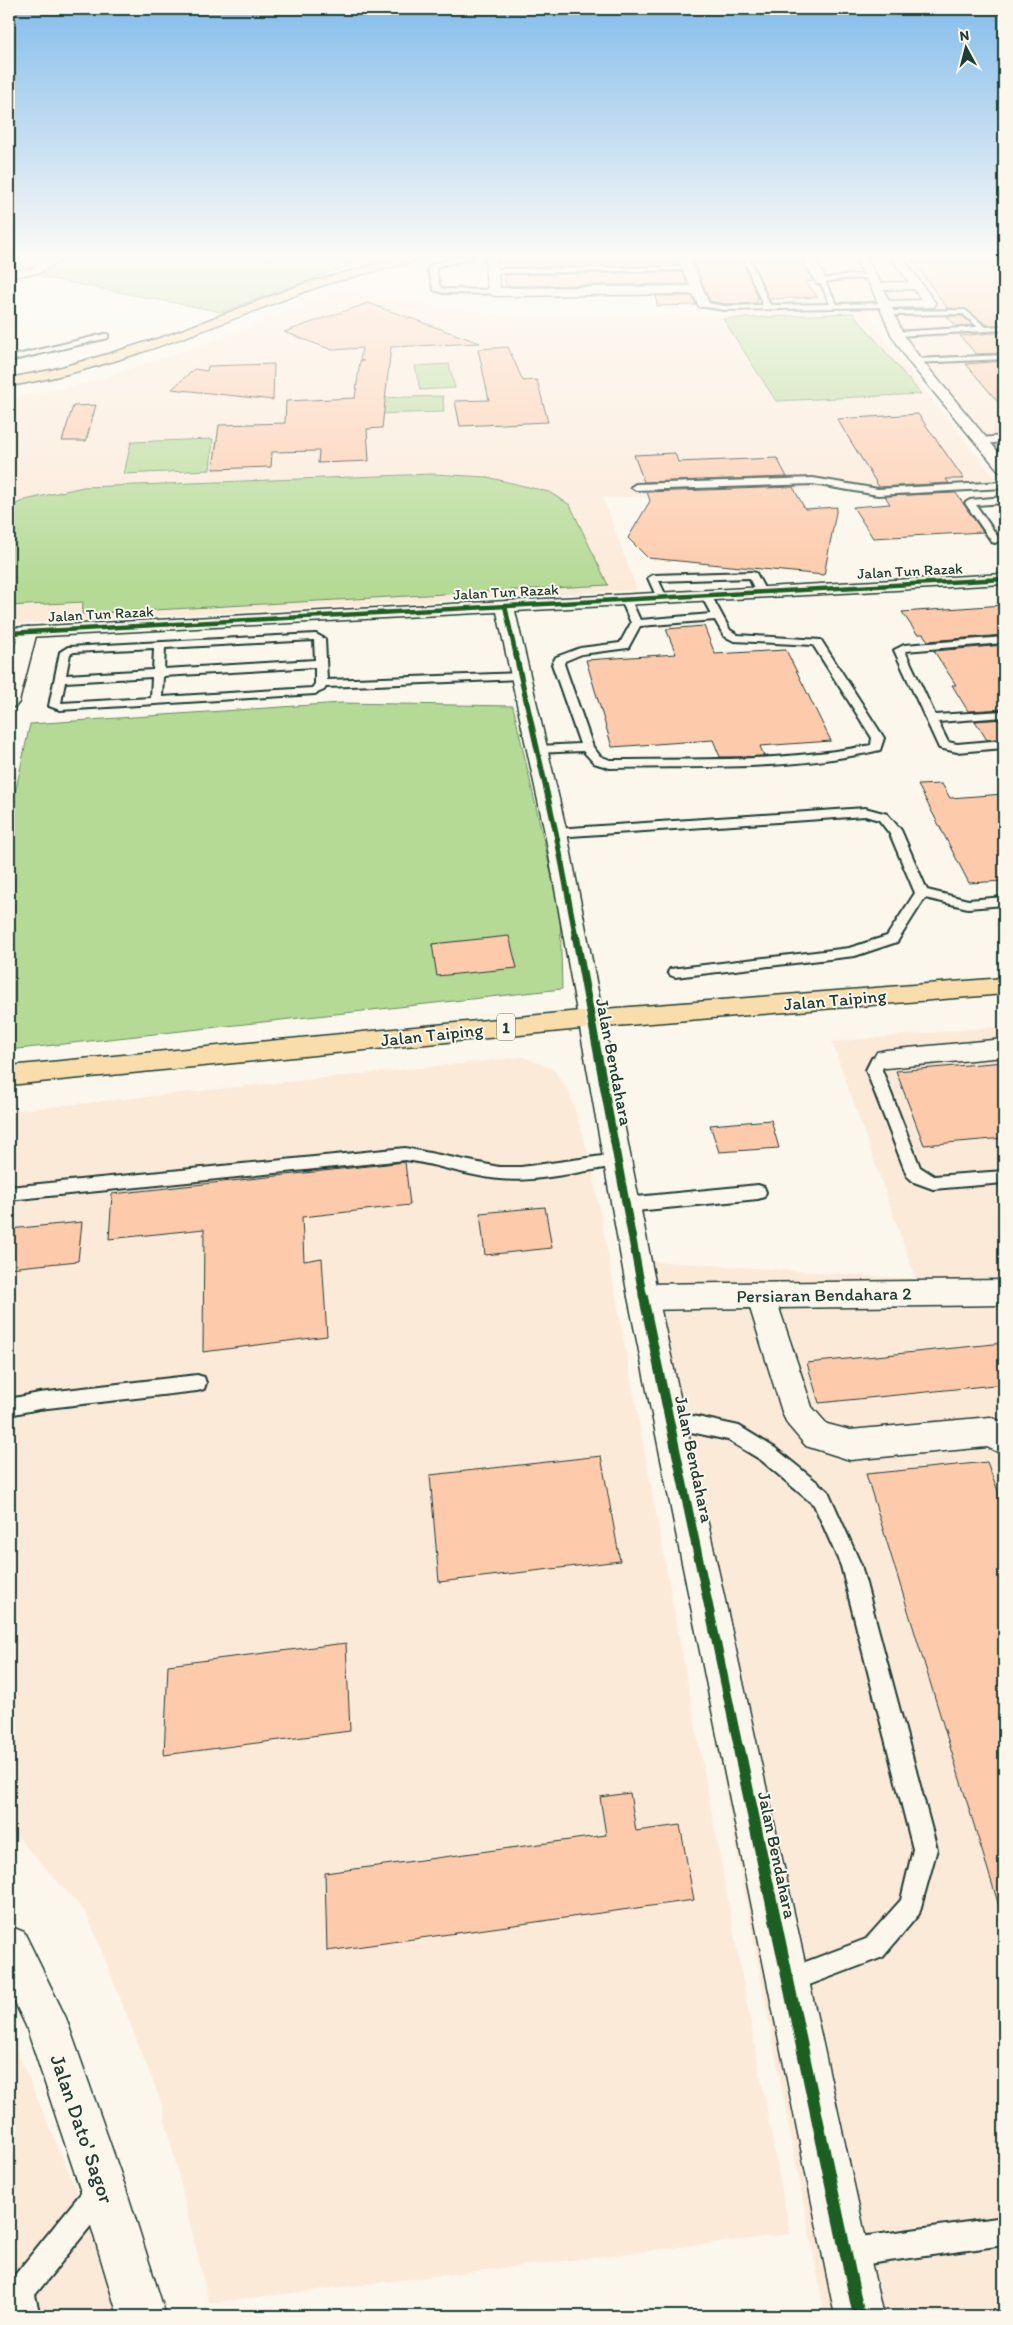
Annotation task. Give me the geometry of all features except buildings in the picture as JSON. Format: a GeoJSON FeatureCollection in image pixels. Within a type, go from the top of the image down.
{"type":"FeatureCollection","features":[{"type":"Feature","properties":{"kind":"main road"},"geometry":{"type":"LineString","coordinates":[[9,382],[79,366]]}},
{"type":"Feature","properties":{"kind":"main road","name":"Jalan Taiping"},"geometry":{"type":"LineString","coordinates":[[9,1076],[591,1019],[1004,986]]}},
{"type":"Feature","properties":{"kind":"street"},"geometry":{"type":"LineString","coordinates":[[920,366],[1004,468]]}},
{"type":"Feature","properties":{"kind":"street","name":"Jalan Tun Razak"},"geometry":{"type":"LineString","coordinates":[[9,633],[1004,580]]}},
{"type":"Feature","properties":{"kind":"street","name":"Jalan Bendahara"},"geometry":{"type":"LineString","coordinates":[[505,606],[556,833],[643,1297],[859,2316]]}},
{"type":"Feature","properties":{"kind":"street"},"geometry":{"type":"LineString","coordinates":[[9,702],[28,632]]}},
{"type":"Feature","properties":{"kind":"street"},"geometry":{"type":"LineString","coordinates":[[886,1059],[1004,1048]]}},
{"type":"Feature","properties":{"kind":"street","name":"Persiaran Bendahara 2"},"geometry":{"type":"LineString","coordinates":[[643,1297],[1004,1292]]}},
{"type":"Feature","properties":{"kind":"street"},"geometry":{"type":"LineString","coordinates":[[761,1296],[781,1364],[799,1415],[817,1436],[850,1445],[946,1434],[990,1432],[1004,1440]]}},
{"type":"Feature","properties":{"kind":"street","name":"Jalan Dato' Sagor"},"geometry":{"type":"LineString","coordinates":[[9,1947],[45,2018],[103,2189],[142,2316]]}},
{"type":"Feature","properties":{"kind":"lane"},"geometry":{"type":"LineString","coordinates":[[981,440],[1004,440]]}},
{"type":"Feature","properties":{"kind":"lane"},"geometry":{"type":"LineString","coordinates":[[636,486],[813,481],[878,492],[1004,485]]}},
{"type":"Feature","properties":{"kind":"lane"},"geometry":{"type":"LineString","coordinates":[[994,540],[970,503],[1004,500]]}},
{"type":"Feature","properties":{"kind":"lane"},"geometry":{"type":"LineString","coordinates":[[662,598],[653,578],[752,575],[761,592]]}},
{"type":"Feature","properties":{"kind":"lane"},"geometry":{"type":"LineString","coordinates":[[636,622],[624,646],[580,651],[560,659],[558,664],[587,747],[593,758],[600,762],[610,764],[784,761],[853,753],[876,747],[878,738],[817,642],[806,639],[746,640],[736,638],[728,634],[706,596]]}},
{"type":"Feature","properties":{"kind":"lane"},"geometry":{"type":"LineString","coordinates":[[626,600],[636,622]]}},
{"type":"Feature","properties":{"kind":"lane"},"geometry":{"type":"LineString","coordinates":[[636,622],[718,617]]}},
{"type":"Feature","properties":{"kind":"lane"},"geometry":{"type":"LineString","coordinates":[[316,637],[320,639],[321,663],[321,684],[318,690],[55,706],[65,652],[68,650],[316,637]]}},
{"type":"Feature","properties":{"kind":"lane"},"geometry":{"type":"LineString","coordinates":[[1004,640],[904,648],[899,650],[940,741],[948,748],[1004,744]]}},
{"type":"Feature","properties":{"kind":"lane"},"geometry":{"type":"LineString","coordinates":[[156,701],[160,644]]}},
{"type":"Feature","properties":{"kind":"lane"},"geometry":{"type":"LineString","coordinates":[[61,679],[321,663]]}},
{"type":"Feature","properties":{"kind":"lane"},"geometry":{"type":"LineString","coordinates":[[321,684],[521,676]]}},
{"type":"Feature","properties":{"kind":"lane"},"geometry":{"type":"LineString","coordinates":[[930,719],[1004,714]]}},
{"type":"Feature","properties":{"kind":"lane"},"geometry":{"type":"LineString","coordinates":[[538,750],[587,747]]}},
{"type":"Feature","properties":{"kind":"lane"},"geometry":{"type":"LineString","coordinates":[[556,833],[864,812],[883,817],[896,833],[922,894]]}},
{"type":"Feature","properties":{"kind":"lane"},"geometry":{"type":"LineString","coordinates":[[922,894],[968,904],[1004,901]]}},
{"type":"Feature","properties":{"kind":"lane"},"geometry":{"type":"LineString","coordinates":[[676,972],[850,954],[892,939],[922,894]]}},
{"type":"Feature","properties":{"kind":"lane"},"geometry":{"type":"LineString","coordinates":[[886,1059],[877,1062],[874,1070],[914,1171],[920,1177],[933,1183],[1004,1177]]}},
{"type":"Feature","properties":{"kind":"lane"},"geometry":{"type":"LineString","coordinates":[[9,1194],[405,1154],[428,1157],[500,1173],[521,1173],[617,1160]]}},
{"type":"Feature","properties":{"kind":"lane"},"geometry":{"type":"LineString","coordinates":[[626,1205],[758,1192]]}},
{"type":"Feature","properties":{"kind":"lane"},"geometry":{"type":"LineString","coordinates":[[9,1407],[39,1401],[197,1383]]}},
{"type":"Feature","properties":{"kind":"lane"},"geometry":{"type":"LineString","coordinates":[[670,1420],[732,1432],[768,1454],[821,1498],[851,1565],[925,1849],[910,1906],[874,1948],[788,1981]]}},
{"type":"Feature","properties":{"kind":"lane"},"geometry":{"type":"LineString","coordinates":[[26,2316],[20,2291],[103,2189]]}},
{"type":"Feature","properties":{"kind":"lane"},"geometry":{"type":"LineString","coordinates":[[846,2253],[1004,2230]]}},
{"type":"Feature","properties":{"kind":"shaded area"},"geometry":{"type":"Polygon","coordinates":[[[136,366],[906,366],[998,482],[603,498],[637,590],[15,624],[9,645],[9,398],[84,384],[136,366]]]}},
{"type":"Feature","properties":{"kind":"shaded area"},"geometry":{"type":"Polygon","coordinates":[[[922,366],[1004,366],[1004,461],[922,366]]]}},
{"type":"Feature","properties":{"kind":"shaded area"},"geometry":{"type":"Polygon","coordinates":[[[1004,1026],[1004,2316],[825,2316],[624,1259],[916,1279],[832,1042],[1004,1026]]]}},
{"type":"Feature","properties":{"kind":"shaded area"},"geometry":{"type":"Polygon","coordinates":[[[523,1057],[553,1069],[569,1091],[591,1163],[790,2234],[209,2303],[161,2102],[87,1914],[9,1828],[9,1111],[523,1057]]]}},
{"type":"Feature","properties":{"kind":"shaded area"},"geometry":{"type":"Polygon","coordinates":[[[9,2032],[130,2316],[9,2316],[9,2032]]]}},
{"type":"Feature","properties":{"kind":"green space"},"geometry":{"type":"Polygon","coordinates":[[[415,366],[450,366],[455,388],[420,390],[415,366]]]}},
{"type":"Feature","properties":{"kind":"green space"},"geometry":{"type":"Polygon","coordinates":[[[754,366],[898,366],[921,394],[776,401],[754,366]]]}},
{"type":"Feature","properties":{"kind":"green space"},"geometry":{"type":"Polygon","coordinates":[[[443,396],[444,412],[375,414],[375,398],[443,396]]]}},
{"type":"Feature","properties":{"kind":"green space"},"geometry":{"type":"Polygon","coordinates":[[[213,439],[210,470],[124,474],[131,442],[213,439]]]}},
{"type":"Feature","properties":{"kind":"green space"},"geometry":{"type":"Polygon","coordinates":[[[433,474],[487,477],[549,492],[570,505],[608,585],[82,614],[83,602],[9,606],[9,507],[25,500],[83,487],[433,474]]]}},
{"type":"Feature","properties":{"kind":"green space"},"geometry":{"type":"Polygon","coordinates":[[[341,703],[513,706],[560,912],[562,989],[9,1050],[9,821],[30,724],[341,703]]]}},
{"type":"Feature","properties":{"kind":"cycle path"},"geometry":{"type":"LineString","coordinates":[[9,633],[1004,579]]}},
{"type":"Feature","properties":{"kind":"cycle path"},"geometry":{"type":"LineString","coordinates":[[505,606],[556,833],[643,1297],[859,2316]]}}]}
